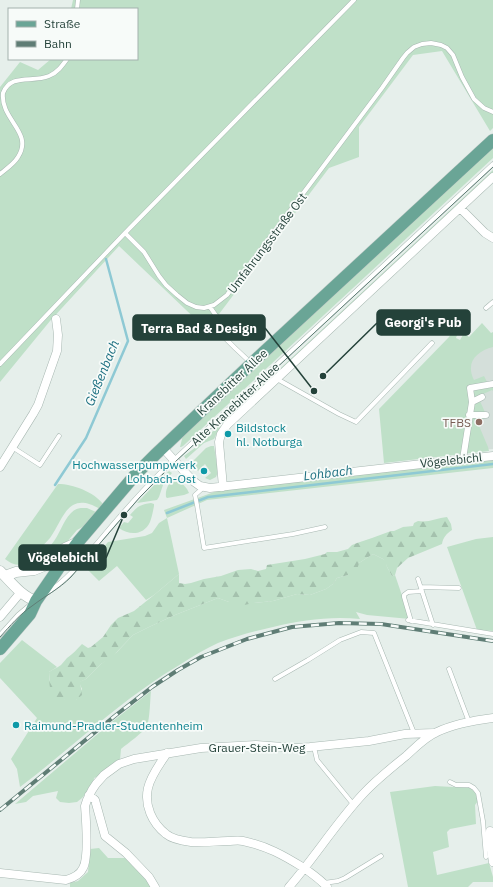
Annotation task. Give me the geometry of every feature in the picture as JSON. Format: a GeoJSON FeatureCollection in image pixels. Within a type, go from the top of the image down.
{"type":"FeatureCollection","features":[{"type":"Feature","properties":{"kind":"main road","name":"Kranebitter Allee"},"geometry":{"type":"LineString","coordinates":[[0,649],[30,614],[36,601],[78,542],[136,474],[162,447],[493,140]]}},
{"type":"Feature","properties":{"kind":"street"},"geometry":{"type":"LineString","coordinates":[[223,487],[218,447],[219,438],[232,420],[278,379],[493,177]]}},
{"type":"Feature","properties":{"kind":"street"},"geometry":{"type":"LineString","coordinates":[[460,208],[485,233],[493,238]]}},
{"type":"Feature","properties":{"kind":"street"},"geometry":{"type":"LineString","coordinates":[[0,467],[38,405],[57,351],[58,335],[56,319]]}},
{"type":"Feature","properties":{"kind":"street"},"geometry":{"type":"LineString","coordinates":[[463,459],[472,402],[470,388],[493,384]]}},
{"type":"Feature","properties":{"kind":"street"},"geometry":{"type":"LineString","coordinates":[[472,402],[482,397]]}},
{"type":"Feature","properties":{"kind":"street"},"geometry":{"type":"LineString","coordinates":[[470,415],[486,415]]}},
{"type":"Feature","properties":{"kind":"street"},"geometry":{"type":"LineString","coordinates":[[162,447],[193,481],[204,487]]}},
{"type":"Feature","properties":{"kind":"street","name":"Vögelebichl"},"geometry":{"type":"LineString","coordinates":[[204,487],[223,487],[493,456]]}},
{"type":"Feature","properties":{"kind":"street"},"geometry":{"type":"LineString","coordinates":[[3,574],[34,570],[44,566],[65,548],[78,542]]}},
{"type":"Feature","properties":{"kind":"street"},"geometry":{"type":"LineString","coordinates":[[3,574],[28,598],[36,601]]}},
{"type":"Feature","properties":{"kind":"street"},"geometry":{"type":"LineString","coordinates":[[0,617],[21,592]]}},
{"type":"Feature","properties":{"kind":"street"},"geometry":{"type":"LineString","coordinates":[[290,887],[363,794],[379,778],[424,740],[434,733],[442,730],[469,722],[493,718]]}},
{"type":"Feature","properties":{"kind":"street","name":"Grauer-Stein-Weg"},"geometry":{"type":"LineString","coordinates":[[0,873],[66,880],[79,874],[83,869],[86,860],[85,806],[89,795],[96,784],[112,768],[134,759],[201,748],[244,746],[297,748],[314,747],[369,741],[414,733],[434,733]]}},
{"type":"Feature","properties":{"kind":"street"},"geometry":{"type":"LineString","coordinates":[[167,753],[150,782],[147,794],[148,807],[152,818],[165,833],[177,839],[193,842],[241,840],[261,846],[279,853],[313,874],[325,885]]}},
{"type":"Feature","properties":{"kind":"street"},"geometry":{"type":"LineString","coordinates":[[89,795],[95,800],[104,836],[126,854],[149,877],[155,887]]}},
{"type":"Feature","properties":{"kind":"street"},"geometry":{"type":"LineString","coordinates":[[490,831],[490,859]]}},
{"type":"Feature","properties":{"kind":"lane"},"geometry":{"type":"LineString","coordinates":[[0,364],[125,233],[354,0]]}},
{"type":"Feature","properties":{"kind":"lane","name":"Umfahrungsstraße Ost"},"geometry":{"type":"LineString","coordinates":[[210,307],[227,295],[407,53],[414,47],[431,43],[447,48],[453,55],[462,77],[474,99],[484,108],[493,112]]}},
{"type":"Feature","properties":{"kind":"lane"},"geometry":{"type":"LineString","coordinates":[[0,174],[17,159],[22,147],[20,138],[2,111],[1,99],[6,87],[11,82],[18,80],[43,78],[50,75],[56,72],[66,60]]}},
{"type":"Feature","properties":{"kind":"lane","name":"Alte Kranebitter Allee"},"geometry":{"type":"LineString","coordinates":[[0,635],[22,611],[65,580],[143,490],[174,460],[493,164]]}},
{"type":"Feature","properties":{"kind":"lane"},"geometry":{"type":"LineString","coordinates":[[125,233],[144,252],[159,276],[177,295],[187,303],[196,307],[210,307],[217,316],[226,339],[252,363]]}},
{"type":"Feature","properties":{"kind":"lane"},"geometry":{"type":"LineString","coordinates":[[486,308],[493,302]]}},
{"type":"Feature","properties":{"kind":"lane"},"geometry":{"type":"LineString","coordinates":[[278,379],[339,414],[356,422],[432,343]]}},
{"type":"Feature","properties":{"kind":"lane"},"geometry":{"type":"LineString","coordinates":[[12,447],[40,465],[59,436]]}},
{"type":"Feature","properties":{"kind":"lane"},"geometry":{"type":"LineString","coordinates":[[204,487],[194,495],[204,548],[293,534],[325,527]]}},
{"type":"Feature","properties":{"kind":"lane"},"geometry":{"type":"LineString","coordinates":[[418,579],[433,625]]}},
{"type":"Feature","properties":{"kind":"lane"},"geometry":{"type":"LineString","coordinates":[[459,588],[421,589],[408,592],[404,595],[404,597],[409,621],[493,634]]}},
{"type":"Feature","properties":{"kind":"lane"},"geometry":{"type":"LineString","coordinates":[[275,679],[340,640],[361,632],[374,633],[414,733]]}},
{"type":"Feature","properties":{"kind":"lane"},"geometry":{"type":"LineString","coordinates":[[449,669],[469,722]]}},
{"type":"Feature","properties":{"kind":"lane"},"geometry":{"type":"LineString","coordinates":[[314,747],[317,760],[354,805]]}},
{"type":"Feature","properties":{"kind":"lane"},"geometry":{"type":"LineString","coordinates":[[450,782],[456,785],[469,785],[478,793],[490,859]]}},
{"type":"Feature","properties":{"kind":"lane"},"geometry":{"type":"LineString","coordinates":[[325,885],[345,878],[381,856]]}},
{"type":"Feature","properties":{"kind":"shaded area","name":"TFBS"},"geometry":{"type":"Polygon","coordinates":[[[493,345],[493,449],[459,452],[471,358],[481,349],[493,345]]]}},
{"type":"Feature","properties":{"kind":"green space"},"geometry":{"type":"Polygon","coordinates":[[[73,0],[493,0],[493,128],[490,131],[442,51],[413,55],[359,127],[359,157],[329,168],[207,330],[119,246],[50,321],[0,382],[0,87],[20,62],[38,70],[50,60],[138,60],[138,8],[71,8],[73,0]]]}},
{"type":"Feature","properties":{"kind":"green space"},"geometry":{"type":"Polygon","coordinates":[[[493,145],[493,158],[183,446],[180,447],[183,435],[493,145]]]}},
{"type":"Feature","properties":{"kind":"green space"},"geometry":{"type":"Polygon","coordinates":[[[493,170],[493,174],[221,427],[214,439],[204,443],[186,459],[184,456],[196,447],[493,170]]]}},
{"type":"Feature","properties":{"kind":"green space"},"geometry":{"type":"Polygon","coordinates":[[[482,323],[491,333],[493,332],[493,347],[478,354],[474,358],[471,368],[474,380],[484,376],[488,384],[493,382],[493,391],[492,390],[481,395],[480,401],[487,417],[477,421],[489,451],[384,463],[379,409],[449,337],[457,324],[460,327],[456,338],[460,340],[464,333],[469,337],[482,323]]]}},
{"type":"Feature","properties":{"kind":"green space"},"geometry":{"type":"Polygon","coordinates":[[[214,446],[218,472],[216,477],[210,480],[205,478],[211,473],[205,464],[198,471],[196,469],[195,470],[190,464],[206,448],[214,446]]]}},
{"type":"Feature","properties":{"kind":"green space"},"geometry":{"type":"Polygon","coordinates":[[[493,460],[493,468],[207,500],[167,518],[164,510],[217,491],[493,460]]]}},
{"type":"Feature","properties":{"kind":"green space"},"geometry":{"type":"Polygon","coordinates":[[[169,471],[172,473],[164,482],[157,500],[137,503],[159,480],[169,471]]]}},
{"type":"Feature","properties":{"kind":"green space"},"geometry":{"type":"Polygon","coordinates":[[[176,477],[189,493],[167,498],[166,494],[169,483],[176,477]]]}},
{"type":"Feature","properties":{"kind":"green space"},"geometry":{"type":"Polygon","coordinates":[[[58,484],[70,485],[89,492],[103,504],[100,509],[89,504],[81,503],[74,505],[68,509],[50,538],[26,563],[18,565],[7,561],[5,559],[58,484]]]}},
{"type":"Feature","properties":{"kind":"green space"},"geometry":{"type":"Polygon","coordinates":[[[151,503],[154,504],[152,516],[150,522],[144,530],[132,533],[123,531],[119,528],[124,522],[128,523],[133,517],[130,515],[137,508],[141,505],[151,503]]]}},
{"type":"Feature","properties":{"kind":"green space"},"geometry":{"type":"Polygon","coordinates":[[[80,508],[87,508],[96,512],[86,525],[77,530],[61,549],[49,560],[32,566],[36,560],[49,548],[57,537],[65,520],[71,513],[80,508]]]}},
{"type":"Feature","properties":{"kind":"green space"},"geometry":{"type":"Polygon","coordinates":[[[447,517],[451,524],[452,530],[445,536],[442,544],[408,558],[397,568],[395,575],[392,576],[383,559],[373,554],[359,563],[357,570],[348,575],[337,578],[333,584],[326,589],[310,595],[297,594],[273,601],[234,607],[229,602],[218,598],[175,615],[133,635],[111,658],[101,664],[86,679],[80,682],[82,695],[76,700],[65,700],[54,697],[52,693],[49,672],[61,665],[82,644],[88,648],[91,647],[103,637],[118,618],[134,611],[179,574],[179,583],[185,584],[221,576],[238,570],[251,569],[258,571],[266,569],[267,565],[305,559],[325,554],[327,552],[337,552],[348,549],[357,543],[403,527],[413,526],[414,523],[418,521],[429,521],[447,517]]]}},
{"type":"Feature","properties":{"kind":"green space"},"geometry":{"type":"Polygon","coordinates":[[[167,518],[179,574],[146,600],[117,566],[99,581],[86,568],[108,542],[145,536],[152,533],[159,523],[167,518]]]}},
{"type":"Feature","properties":{"kind":"green space"},"geometry":{"type":"Polygon","coordinates":[[[493,537],[493,631],[477,630],[447,547],[476,539],[493,537]]]}},
{"type":"Feature","properties":{"kind":"green space"},"geometry":{"type":"Polygon","coordinates":[[[373,554],[386,561],[387,567],[392,576],[395,575],[410,619],[367,615],[356,612],[360,619],[327,618],[295,622],[252,632],[218,643],[190,658],[139,692],[20,787],[17,769],[11,759],[37,718],[0,678],[0,663],[22,640],[57,667],[49,672],[49,680],[65,700],[76,700],[82,689],[79,682],[86,679],[101,664],[117,652],[133,635],[149,627],[218,598],[229,602],[254,603],[273,601],[297,594],[310,595],[326,589],[333,584],[337,578],[348,575],[359,563],[373,554]]]}},
{"type":"Feature","properties":{"kind":"green space"},"geometry":{"type":"Polygon","coordinates":[[[151,691],[147,726],[139,735],[121,749],[120,760],[101,775],[94,778],[93,785],[82,798],[77,802],[60,802],[56,798],[58,791],[33,796],[26,802],[15,804],[113,721],[151,691]]]}},
{"type":"Feature","properties":{"kind":"green space"},"geometry":{"type":"Polygon","coordinates":[[[435,786],[470,788],[475,792],[478,801],[475,805],[476,824],[450,829],[447,832],[449,847],[433,852],[437,875],[489,863],[493,882],[473,882],[468,887],[408,887],[390,792],[435,786]]]}},
{"type":"Feature","properties":{"kind":"green space"},"geometry":{"type":"Polygon","coordinates":[[[99,848],[108,858],[126,858],[145,878],[151,887],[70,887],[70,883],[78,881],[88,872],[90,849],[99,848]]]}},
{"type":"Feature","properties":{"kind":"waterway","name":"Gießenbach"},"geometry":{"type":"LineString","coordinates":[[55,485],[86,438],[128,341],[106,259]]}},
{"type":"Feature","properties":{"kind":"waterway","name":"Lohbach"},"geometry":{"type":"LineString","coordinates":[[167,513],[208,497],[493,464]]}},
{"type":"Feature","properties":{"kind":"tram line"},"geometry":{"type":"LineString","coordinates":[[0,637],[23,613],[71,577],[140,497],[175,462],[493,167]]}},
{"type":"Feature","properties":{"kind":"railway"},"geometry":{"type":"LineString","coordinates":[[0,810],[152,687],[201,657],[247,639],[292,627],[339,623],[381,624],[493,641]]}},
{"type":"Feature","properties":{"kind":"place","name":"Georgi's Pub"},"geometry":{"type":"Point","coordinates":[323,376]}},
{"type":"Feature","properties":{"kind":"place","name":"Terra Bad & Design"},"geometry":{"type":"Point","coordinates":[314,391]}},
{"type":"Feature","properties":{"kind":"place","name":"TFBS"},"geometry":{"type":"Point","coordinates":[479,422]}},
{"type":"Feature","properties":{"kind":"place","name":"Bildstock hl. Notburga"},"geometry":{"type":"Point","coordinates":[228,434]}},
{"type":"Feature","properties":{"kind":"place","name":"Hochwasserpumpwerk Lohbach-Ost"},"geometry":{"type":"Point","coordinates":[204,471]}},
{"type":"Feature","properties":{"kind":"place","name":"Vögelebichl"},"geometry":{"type":"Point","coordinates":[124,515]}},
{"type":"Feature","properties":{"kind":"place","name":"Raimund-Pradler-Studentenheim"},"geometry":{"type":"Point","coordinates":[16,725]}}]}
